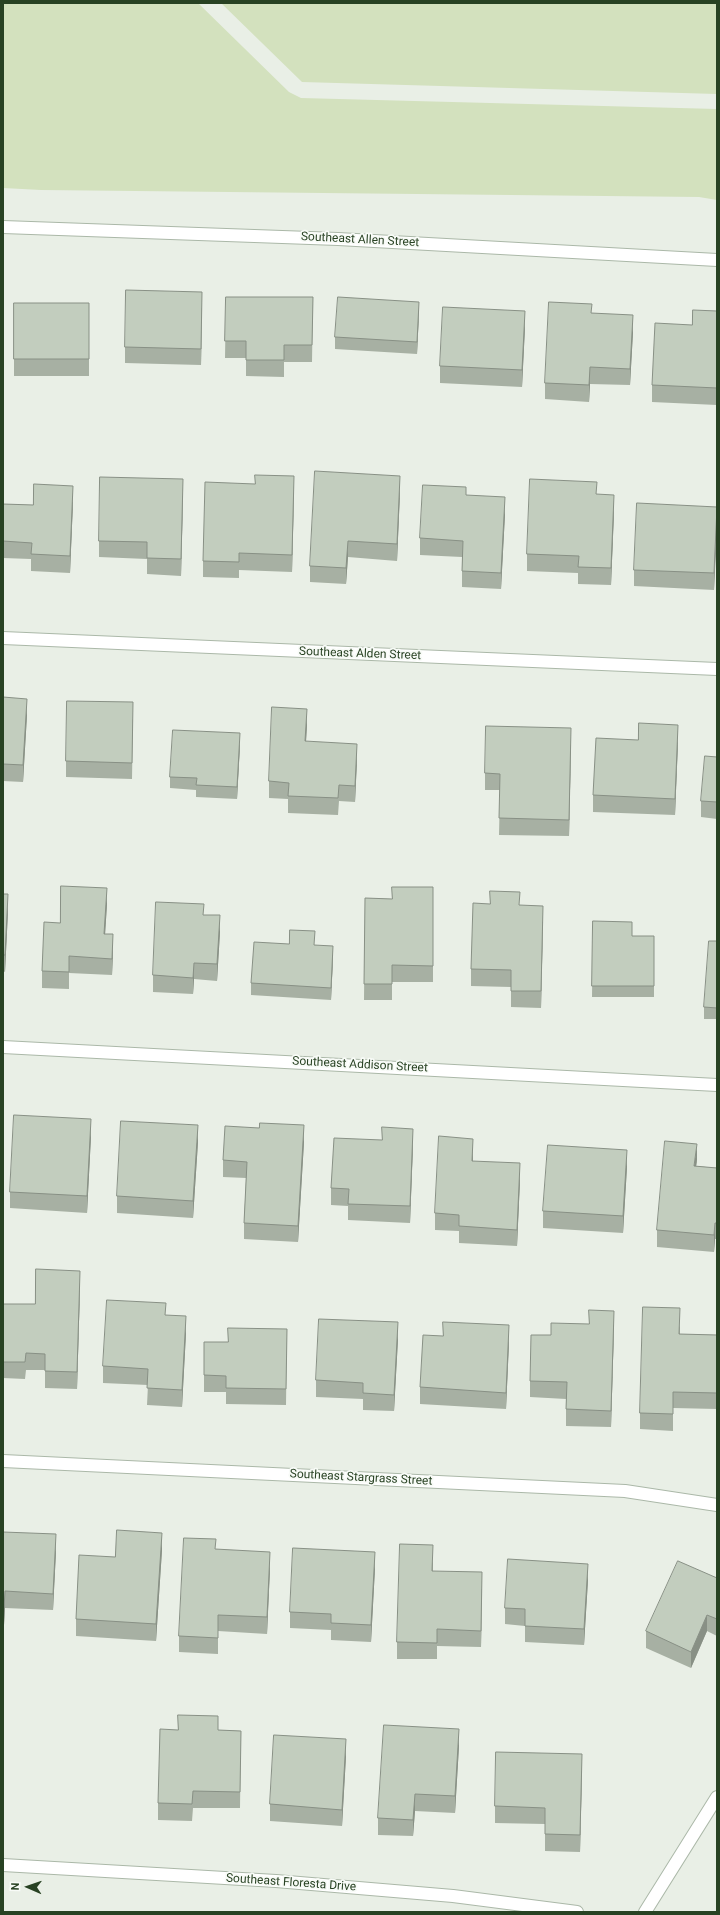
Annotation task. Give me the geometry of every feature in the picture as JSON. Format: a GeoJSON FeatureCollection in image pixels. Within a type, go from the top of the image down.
{"type":"FeatureCollection","features":[{"type":"Feature","properties":{"kind":"street","name":"Southeast Allen Street"},"geometry":{"type":"LineString","coordinates":[[3,227],[338,239],[717,260]]}},
{"type":"Feature","properties":{"kind":"street","name":"Southeast Alden Street"},"geometry":{"type":"LineString","coordinates":[[3,638],[717,669]]}},
{"type":"Feature","properties":{"kind":"street","name":"Southeast Addison Street"},"geometry":{"type":"LineString","coordinates":[[3,1047],[717,1085]]}},
{"type":"Feature","properties":{"kind":"street","name":"Southeast Stargrass Street"},"geometry":{"type":"LineString","coordinates":[[3,1461],[625,1491],[717,1505]]}},
{"type":"Feature","properties":{"kind":"street"},"geometry":{"type":"LineString","coordinates":[[645,1912],[717,1796]]}},
{"type":"Feature","properties":{"kind":"street","name":"Southeast Floresta Drive"},"geometry":{"type":"LineString","coordinates":[[3,1865],[276,1881],[453,1896],[577,1912]]}},
{"type":"Feature","properties":{"kind":"green space"},"geometry":{"type":"Polygon","coordinates":[[[3,3],[198,3],[289,92],[301,98],[717,109],[717,200],[699,197],[41,190],[3,188],[3,3]]]}},
{"type":"Feature","properties":{"kind":"green space"},"geometry":{"type":"Polygon","coordinates":[[[221,3],[717,3],[717,94],[302,82],[221,3]]]}},
{"type":"Feature","properties":{"kind":"building"},"geometry":{"type":"Polygon","coordinates":[[[126,290],[202,292],[201,349],[125,347],[126,290]]]}},
{"type":"Feature","properties":{"kind":"building"},"geometry":{"type":"Polygon","coordinates":[[[226,297],[313,297],[312,345],[284,345],[284,360],[246,360],[246,341],[225,341],[226,297]]]}},
{"type":"Feature","properties":{"kind":"building"},"geometry":{"type":"Polygon","coordinates":[[[338,297],[419,302],[417,342],[335,337],[338,297]]]}},
{"type":"Feature","properties":{"kind":"building"},"geometry":{"type":"Polygon","coordinates":[[[549,302],[592,304],[591,313],[633,315],[630,369],[590,367],[589,385],[545,383],[549,302]]]}},
{"type":"Feature","properties":{"kind":"building"},"geometry":{"type":"Polygon","coordinates":[[[14,303],[89,303],[89,359],[14,359],[14,303]]]}},
{"type":"Feature","properties":{"kind":"building"},"geometry":{"type":"Polygon","coordinates":[[[443,307],[525,311],[522,370],[440,366],[443,307]]]}},
{"type":"Feature","properties":{"kind":"building"},"geometry":{"type":"Polygon","coordinates":[[[693,310],[717,311],[717,388],[652,385],[655,323],[692,325],[693,310]]]}},
{"type":"Feature","properties":{"kind":"building"},"geometry":{"type":"Polygon","coordinates":[[[315,471],[400,476],[397,544],[348,541],[346,568],[310,566],[315,471]]]}},
{"type":"Feature","properties":{"kind":"building"},"geometry":{"type":"Polygon","coordinates":[[[255,475],[294,476],[292,555],[239,553],[239,562],[203,561],[205,482],[255,484],[255,475]]]}},
{"type":"Feature","properties":{"kind":"building"},"geometry":{"type":"Polygon","coordinates":[[[100,477],[183,479],[181,559],[147,558],[147,542],[99,541],[100,477]]]}},
{"type":"Feature","properties":{"kind":"building"},"geometry":{"type":"Polygon","coordinates":[[[530,479],[597,482],[596,494],[614,495],[611,568],[578,567],[579,556],[527,554],[530,479]]]}},
{"type":"Feature","properties":{"kind":"building"},"geometry":{"type":"Polygon","coordinates":[[[34,484],[73,486],[70,556],[31,554],[32,543],[3,541],[3,504],[33,505],[34,484]]]}},
{"type":"Feature","properties":{"kind":"building"},"geometry":{"type":"Polygon","coordinates":[[[423,485],[466,487],[466,495],[505,497],[501,573],[462,571],[463,541],[420,538],[423,485]]]}},
{"type":"Feature","properties":{"kind":"building"},"geometry":{"type":"Polygon","coordinates":[[[637,503],[717,507],[714,573],[634,570],[637,503]]]}},
{"type":"Feature","properties":{"kind":"building"},"geometry":{"type":"Polygon","coordinates":[[[3,697],[27,699],[23,765],[3,764],[3,697]]]}},
{"type":"Feature","properties":{"kind":"building"},"geometry":{"type":"Polygon","coordinates":[[[67,701],[133,702],[132,763],[66,761],[67,701]]]}},
{"type":"Feature","properties":{"kind":"building"},"geometry":{"type":"Polygon","coordinates":[[[272,707],[307,709],[305,741],[357,744],[355,786],[339,785],[338,798],[288,796],[289,783],[269,781],[272,707]]]}},
{"type":"Feature","properties":{"kind":"building"},"geometry":{"type":"Polygon","coordinates":[[[639,723],[678,725],[675,799],[593,795],[596,738],[638,740],[639,723]]]}},
{"type":"Feature","properties":{"kind":"building"},"geometry":{"type":"Polygon","coordinates":[[[486,726],[571,728],[569,820],[499,818],[500,774],[485,773],[486,726]]]}},
{"type":"Feature","properties":{"kind":"building"},"geometry":{"type":"Polygon","coordinates":[[[173,730],[240,733],[237,787],[196,785],[197,778],[170,777],[173,730]]]}},
{"type":"Feature","properties":{"kind":"building"},"geometry":{"type":"Polygon","coordinates":[[[705,756],[717,757],[717,802],[701,801],[705,756]]]}},
{"type":"Feature","properties":{"kind":"building"},"geometry":{"type":"Polygon","coordinates":[[[61,886],[107,888],[104,934],[113,934],[112,959],[69,956],[69,972],[42,971],[44,922],[60,923],[61,886]]]}},
{"type":"Feature","properties":{"kind":"building"},"geometry":{"type":"Polygon","coordinates":[[[392,887],[433,887],[433,966],[392,965],[392,984],[364,984],[365,898],[392,899],[392,887]]]}},
{"type":"Feature","properties":{"kind":"building"},"geometry":{"type":"Polygon","coordinates":[[[490,891],[520,892],[519,905],[543,906],[541,991],[511,991],[511,970],[471,969],[473,903],[490,904],[490,891]]]}},
{"type":"Feature","properties":{"kind":"building"},"geometry":{"type":"Polygon","coordinates":[[[3,894],[8,894],[5,955],[3,955],[3,894]]]}},
{"type":"Feature","properties":{"kind":"building"},"geometry":{"type":"Polygon","coordinates":[[[156,902],[204,904],[203,915],[220,915],[217,964],[194,963],[193,978],[153,975],[156,902]]]}},
{"type":"Feature","properties":{"kind":"building"},"geometry":{"type":"Polygon","coordinates":[[[593,921],[632,922],[632,936],[654,936],[654,986],[592,986],[593,921]]]}},
{"type":"Feature","properties":{"kind":"building"},"geometry":{"type":"Polygon","coordinates":[[[290,930],[315,931],[314,945],[333,946],[331,988],[251,983],[254,942],[289,944],[290,930]]]}},
{"type":"Feature","properties":{"kind":"building"},"geometry":{"type":"Polygon","coordinates":[[[709,941],[717,941],[717,1008],[704,1007],[709,941]]]}},
{"type":"Feature","properties":{"kind":"building"},"geometry":{"type":"Polygon","coordinates":[[[14,1115],[91,1119],[87,1196],[10,1192],[14,1115]]]}},
{"type":"Feature","properties":{"kind":"building"},"geometry":{"type":"Polygon","coordinates":[[[121,1121],[198,1125],[193,1201],[117,1196],[121,1121]]]}},
{"type":"Feature","properties":{"kind":"building"},"geometry":{"type":"Polygon","coordinates":[[[260,1123],[304,1125],[298,1226],[244,1223],[247,1162],[223,1160],[225,1126],[259,1128],[260,1123]]]}},
{"type":"Feature","properties":{"kind":"building"},"geometry":{"type":"Polygon","coordinates":[[[382,1127],[413,1129],[410,1206],[348,1204],[349,1189],[331,1188],[334,1138],[382,1140],[382,1127]]]}},
{"type":"Feature","properties":{"kind":"building"},"geometry":{"type":"Polygon","coordinates":[[[439,1136],[473,1139],[472,1161],[520,1163],[517,1230],[459,1226],[459,1215],[435,1213],[439,1136]]]}},
{"type":"Feature","properties":{"kind":"building"},"geometry":{"type":"Polygon","coordinates":[[[665,1141],[697,1144],[694,1166],[717,1168],[717,1223],[715,1223],[714,1235],[657,1230],[665,1141]]]}},
{"type":"Feature","properties":{"kind":"building"},"geometry":{"type":"Polygon","coordinates":[[[548,1145],[627,1150],[623,1216],[543,1211],[548,1145]]]}},
{"type":"Feature","properties":{"kind":"building"},"geometry":{"type":"Polygon","coordinates":[[[36,1269],[80,1271],[77,1372],[45,1371],[45,1354],[26,1353],[25,1362],[3,1362],[3,1304],[35,1304],[36,1269]]]}},
{"type":"Feature","properties":{"kind":"building"},"geometry":{"type":"Polygon","coordinates":[[[107,1300],[166,1303],[165,1315],[186,1316],[182,1390],[147,1388],[148,1369],[103,1366],[107,1300]]]}},
{"type":"Feature","properties":{"kind":"building"},"geometry":{"type":"Polygon","coordinates":[[[643,1307],[680,1308],[679,1334],[717,1335],[717,1393],[673,1392],[673,1414],[640,1413],[643,1307]]]}},
{"type":"Feature","properties":{"kind":"building"},"geometry":{"type":"Polygon","coordinates":[[[589,1310],[614,1311],[611,1411],[566,1409],[567,1382],[530,1381],[531,1335],[551,1335],[551,1323],[589,1324],[589,1310]]]}},
{"type":"Feature","properties":{"kind":"building"},"geometry":{"type":"Polygon","coordinates":[[[319,1319],[398,1322],[394,1395],[363,1393],[363,1383],[316,1380],[319,1319]]]}},
{"type":"Feature","properties":{"kind":"building"},"geometry":{"type":"Polygon","coordinates":[[[443,1322],[509,1325],[506,1393],[420,1387],[423,1335],[443,1336],[443,1322]]]}},
{"type":"Feature","properties":{"kind":"building"},"geometry":{"type":"Polygon","coordinates":[[[228,1328],[287,1329],[286,1389],[226,1388],[226,1376],[204,1375],[204,1342],[228,1342],[228,1328]]]}},
{"type":"Feature","properties":{"kind":"building"},"geometry":{"type":"Polygon","coordinates":[[[117,1530],[162,1533],[156,1624],[76,1619],[79,1555],[115,1557],[117,1530]]]}},
{"type":"Feature","properties":{"kind":"building"},"geometry":{"type":"Polygon","coordinates":[[[3,1532],[56,1534],[53,1594],[5,1591],[3,1608],[3,1532]]]}},
{"type":"Feature","properties":{"kind":"building"},"geometry":{"type":"Polygon","coordinates":[[[184,1538],[216,1539],[215,1549],[270,1552],[267,1617],[218,1615],[218,1638],[179,1636],[184,1538]]]}},
{"type":"Feature","properties":{"kind":"building"},"geometry":{"type":"Polygon","coordinates":[[[400,1544],[433,1545],[432,1571],[482,1572],[481,1631],[437,1629],[437,1643],[397,1642],[400,1544]]]}},
{"type":"Feature","properties":{"kind":"building"},"geometry":{"type":"Polygon","coordinates":[[[293,1548],[375,1552],[371,1625],[331,1623],[331,1614],[290,1612],[293,1548]]]}},
{"type":"Feature","properties":{"kind":"building"},"geometry":{"type":"Polygon","coordinates":[[[508,1559],[588,1564],[584,1629],[525,1626],[525,1609],[505,1608],[508,1559]]]}},
{"type":"Feature","properties":{"kind":"building"},"geometry":{"type":"Polygon","coordinates":[[[678,1561],[717,1578],[717,1619],[707,1615],[691,1652],[646,1631],[678,1561]]]}},
{"type":"Feature","properties":{"kind":"building"},"geometry":{"type":"Polygon","coordinates":[[[178,1715],[218,1716],[218,1730],[241,1731],[240,1792],[193,1791],[192,1804],[158,1803],[160,1729],[178,1730],[178,1715]]]}},
{"type":"Feature","properties":{"kind":"building"},"geometry":{"type":"Polygon","coordinates":[[[384,1725],[459,1729],[455,1796],[415,1794],[413,1820],[378,1818],[384,1725]]]}},
{"type":"Feature","properties":{"kind":"building"},"geometry":{"type":"Polygon","coordinates":[[[274,1735],[346,1739],[342,1810],[270,1804],[274,1735]]]}},
{"type":"Feature","properties":{"kind":"building"},"geometry":{"type":"Polygon","coordinates":[[[496,1752],[582,1754],[580,1835],[545,1834],[545,1808],[495,1806],[496,1752]]]}}]}
